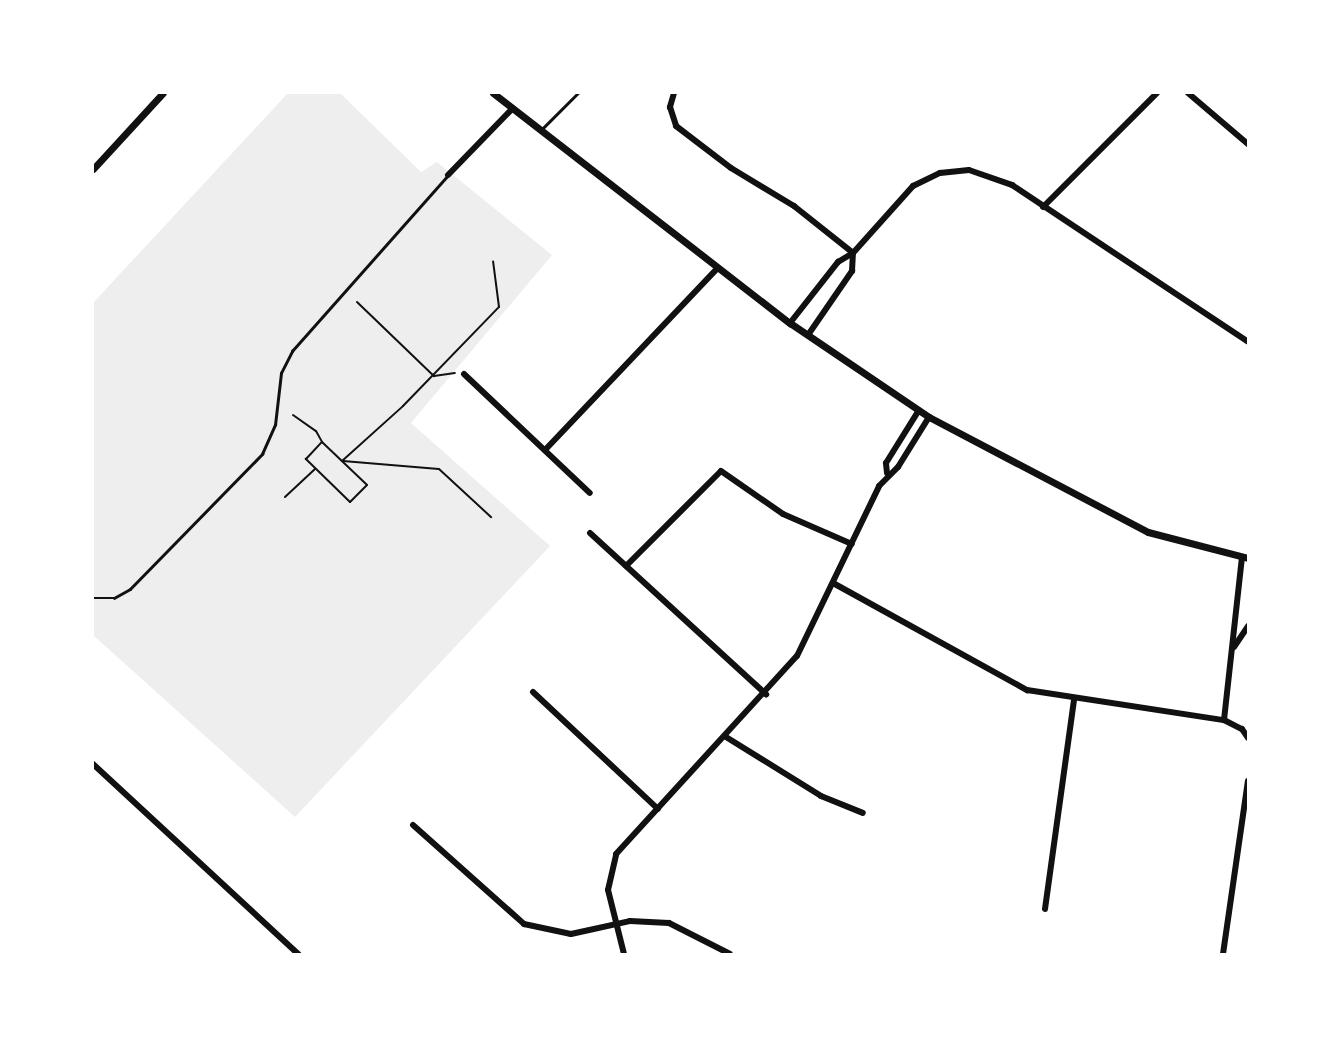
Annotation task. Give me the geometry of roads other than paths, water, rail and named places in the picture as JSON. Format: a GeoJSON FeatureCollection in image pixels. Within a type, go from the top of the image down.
{"type":"FeatureCollection","features":[{"type":"Feature","properties":{"kind":"street"},"geometry":{"type":"LineString","coordinates":[[93,169],[163,93]]}},
{"type":"Feature","properties":{"kind":"street"},"geometry":{"type":"LineString","coordinates":[[493,93],[790,323],[929,417],[1148,532],[1245,558],[1231,633],[1234,647],[1224,720]]}},
{"type":"Feature","properties":{"kind":"street"},"geometry":{"type":"LineString","coordinates":[[674,93],[670,107],[676,126],[731,168],[794,206],[853,253]]}},
{"type":"Feature","properties":{"kind":"street"},"geometry":{"type":"LineString","coordinates":[[1043,206],[1157,93]]}},
{"type":"Feature","properties":{"kind":"street"},"geometry":{"type":"LineString","coordinates":[[1188,93],[1248,144]]}},
{"type":"Feature","properties":{"kind":"street"},"geometry":{"type":"LineString","coordinates":[[448,175],[513,108]]}},
{"type":"Feature","properties":{"kind":"street"},"geometry":{"type":"LineString","coordinates":[[790,323],[838,262],[853,253],[901,196],[940,173],[984,173],[1043,206],[1248,342]]}},
{"type":"Feature","properties":{"kind":"street"},"geometry":{"type":"LineString","coordinates":[[808,335],[852,271],[853,253]]}},
{"type":"Feature","properties":{"kind":"street"},"geometry":{"type":"LineString","coordinates":[[545,450],[718,268]]}},
{"type":"Feature","properties":{"kind":"street"},"geometry":{"type":"LineString","coordinates":[[462,373],[590,493]]}},
{"type":"Feature","properties":{"kind":"street"},"geometry":{"type":"LineString","coordinates":[[624,954],[608,890],[610,867],[622,847],[766,694],[797,656],[887,473],[886,463],[919,410]]}},
{"type":"Feature","properties":{"kind":"street"},"geometry":{"type":"LineString","coordinates":[[887,473],[898,467],[929,417]]}},
{"type":"Feature","properties":{"kind":"street"},"geometry":{"type":"LineString","coordinates":[[626,566],[721,471],[783,514],[852,544]]}},
{"type":"Feature","properties":{"kind":"street"},"geometry":{"type":"LineString","coordinates":[[590,533],[766,694]]}},
{"type":"Feature","properties":{"kind":"street"},"geometry":{"type":"LineString","coordinates":[[833,583],[1010,683],[1074,699],[1224,720],[1241,729],[1248,738]]}},
{"type":"Feature","properties":{"kind":"street"},"geometry":{"type":"LineString","coordinates":[[1234,647],[1248,626]]}},
{"type":"Feature","properties":{"kind":"street"},"geometry":{"type":"LineString","coordinates":[[533,692],[658,808]]}},
{"type":"Feature","properties":{"kind":"street"},"geometry":{"type":"LineString","coordinates":[[1045,909],[1074,699]]}},
{"type":"Feature","properties":{"kind":"street"},"geometry":{"type":"LineString","coordinates":[[726,737],[821,796],[863,813]]}},
{"type":"Feature","properties":{"kind":"street"},"geometry":{"type":"LineString","coordinates":[[93,764],[298,954]]}},
{"type":"Feature","properties":{"kind":"street"},"geometry":{"type":"LineString","coordinates":[[1223,954],[1248,781]]}},
{"type":"Feature","properties":{"kind":"street"},"geometry":{"type":"LineString","coordinates":[[413,825],[524,924],[571,934],[616,924],[669,923],[730,954]]}},
{"type":"Feature","properties":{"kind":"lane"},"geometry":{"type":"LineString","coordinates":[[541,130],[578,93]]}},
{"type":"Feature","properties":{"kind":"lane"},"geometry":{"type":"LineString","coordinates":[[93,598],[125,593],[262,454],[275,425],[281,373],[292,351],[448,175]]}}]}
